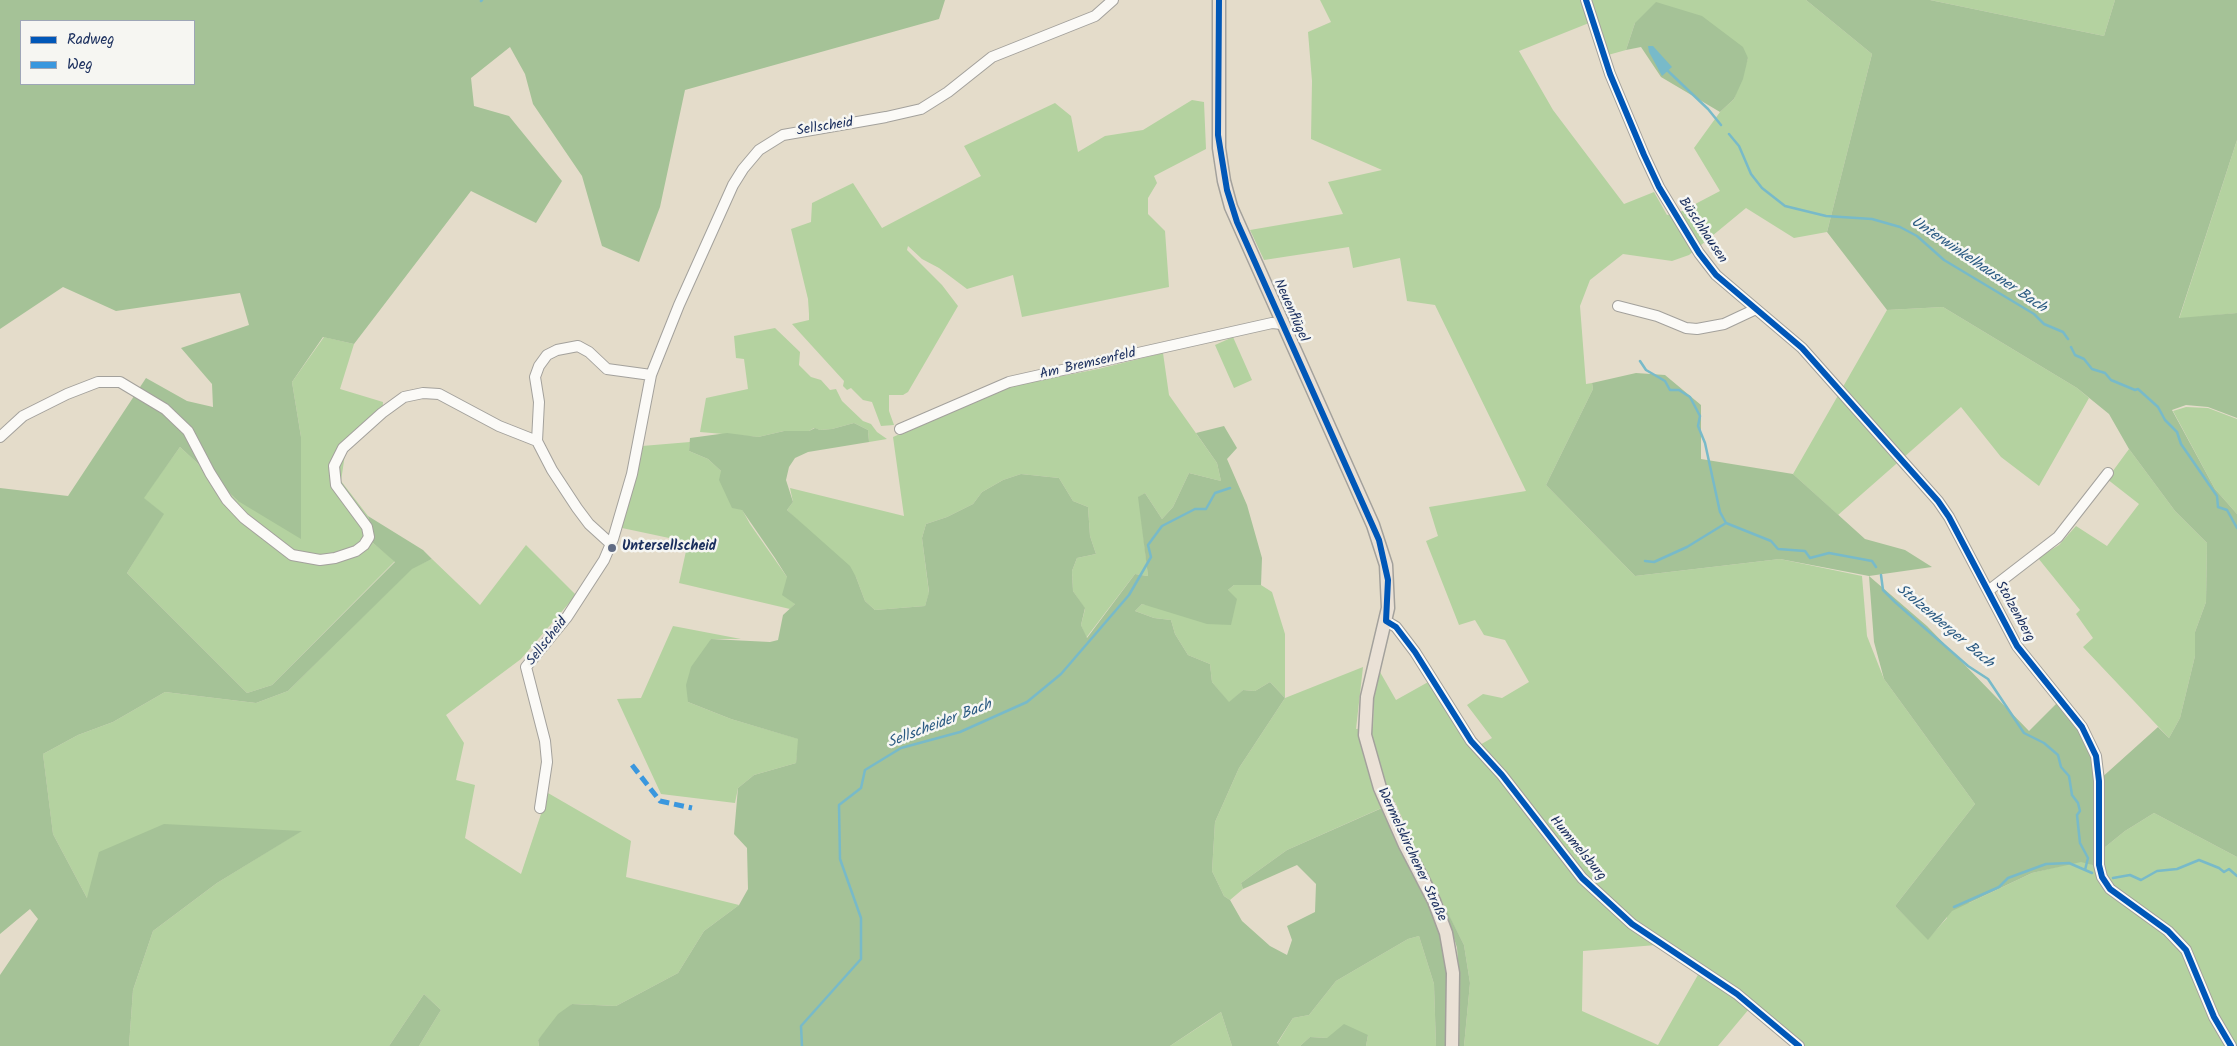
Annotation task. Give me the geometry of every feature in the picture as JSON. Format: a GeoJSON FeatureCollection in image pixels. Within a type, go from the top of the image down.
{"type":"FeatureCollection","features":[{"type":"Feature","properties":{"kind":"main road","name":"Neuenflügel"},"geometry":{"type":"LineString","coordinates":[[1219,0],[1218,134],[1224,181],[1237,222],[1379,540],[1388,580],[1386,621],[1375,665]]}},
{"type":"Feature","properties":{"kind":"main road","name":"Wermelskirchener Straße"},"geometry":{"type":"LineString","coordinates":[[1375,665],[1366,705],[1365,730],[1367,744],[1376,776],[1393,820],[1436,906],[1446,933],[1453,972],[1452,1046]]}},
{"type":"Feature","properties":{"kind":"street","name":"Sellscheid"},"geometry":{"type":"LineString","coordinates":[[540,808],[547,762],[546,741],[526,667],[583,595],[604,560],[611,544],[632,474],[651,375],[733,185],[748,162],[759,150],[790,133],[879,119],[920,109],[948,92],[992,57],[1088,20],[1100,13],[1113,0]]}},
{"type":"Feature","properties":{"kind":"street","name":"Büschhausen"},"geometry":{"type":"LineString","coordinates":[[1586,0],[1610,74],[1659,187],[1694,245],[1716,275],[1784,331],[1819,367]]}},
{"type":"Feature","properties":{"kind":"street"},"geometry":{"type":"LineString","coordinates":[[1618,306],[1657,316],[1686,328],[1697,329],[1724,324],[1756,309]]}},
{"type":"Feature","properties":{"kind":"street","name":"Am Bremsenfeld"},"geometry":{"type":"LineString","coordinates":[[900,429],[1009,382],[1272,324],[1282,324]]}},
{"type":"Feature","properties":{"kind":"street"},"geometry":{"type":"LineString","coordinates":[[611,544],[581,514],[552,470],[537,441],[539,402],[535,377],[538,366],[547,355],[562,349],[578,346],[590,352],[607,369],[651,375]]}},
{"type":"Feature","properties":{"kind":"street","name":"Stolzenberg"},"geometry":{"type":"LineString","coordinates":[[1819,367],[1901,458],[1948,517],[2017,646],[2082,728],[2096,756],[2099,780],[2098,865],[2102,877],[2110,889],[2179,941],[2191,960],[2214,1017],[2231,1046]]}},
{"type":"Feature","properties":{"kind":"street"},"geometry":{"type":"LineString","coordinates":[[0,437],[23,416],[67,394],[98,382],[120,382],[165,410],[188,431],[227,500],[244,518],[292,555],[320,560],[348,555],[367,541],[369,537],[366,527],[336,485],[334,466],[343,448],[366,425],[404,397],[430,393],[447,397],[500,426],[537,441]]}},
{"type":"Feature","properties":{"kind":"street","name":"Stolzenberg"},"geometry":{"type":"LineString","coordinates":[[1988,591],[2058,537],[2108,473]]}},
{"type":"Feature","properties":{"kind":"street","name":"Hummelsburg"},"geometry":{"type":"LineString","coordinates":[[1386,621],[1396,627],[1405,638],[1471,741],[1502,776],[1578,873],[1632,924],[1737,994],[1798,1046]]}},
{"type":"Feature","properties":{"kind":"green space"},"geometry":{"type":"Polygon","coordinates":[[[0,0],[945,0],[939,19],[685,90],[660,207],[639,262],[602,246],[582,176],[533,104],[525,74],[510,47],[471,78],[474,106],[509,116],[562,181],[536,223],[471,191],[354,344],[323,337],[292,382],[301,437],[301,539],[238,501],[180,447],[144,498],[164,514],[127,573],[247,693],[272,685],[395,562],[373,543],[368,516],[423,550],[432,559],[412,569],[288,691],[256,703],[165,692],[113,722],[78,735],[43,754],[53,834],[87,898],[99,852],[164,824],[302,831],[217,883],[153,931],[133,990],[129,1046],[0,1046],[0,975],[38,919],[30,909],[0,934],[0,488],[68,496],[146,378],[187,401],[213,407],[212,384],[181,348],[249,325],[240,293],[116,311],[63,287],[0,329],[0,0]]]}},
{"type":"Feature","properties":{"kind":"green space"},"geometry":{"type":"Polygon","coordinates":[[[1320,0],[1581,0],[1589,23],[1519,51],[1553,110],[1624,204],[1654,192],[1667,215],[1680,212],[1720,191],[1694,148],[1720,112],[1734,99],[1748,58],[1635,23],[1626,50],[1608,55],[1589,0],[1806,0],[1872,54],[1827,232],[1794,238],[1746,208],[1689,255],[1672,261],[1623,254],[1590,280],[1580,306],[1586,384],[1592,383],[1593,389],[1546,485],[1635,576],[1780,559],[1862,576],[1867,636],[1884,679],[1975,804],[1895,906],[1928,939],[1947,918],[1944,899],[1969,903],[2032,873],[2081,861],[2103,868],[2104,848],[2125,831],[2154,813],[2237,857],[2237,1046],[1804,1046],[1754,1003],[1718,1046],[1464,1046],[1470,983],[1464,945],[1421,861],[1395,802],[1287,850],[1241,883],[1243,889],[1230,900],[1224,896],[1212,871],[1215,822],[1239,768],[1285,698],[1363,667],[1356,729],[1373,727],[1374,697],[1380,672],[1396,700],[1430,681],[1478,746],[1492,738],[1467,705],[1483,694],[1502,698],[1529,682],[1505,640],[1484,635],[1475,620],[1459,625],[1426,541],[1438,536],[1429,507],[1526,491],[1435,305],[1407,301],[1400,258],[1353,268],[1349,247],[1264,260],[1250,230],[1343,214],[1328,182],[1382,170],[1311,139],[1312,81],[1308,32],[1331,22],[1320,0]],[[1668,944],[1583,951],[1582,1011],[1658,1045],[1703,966],[1668,944]]]}},
{"type":"Feature","properties":{"kind":"green space"},"geometry":{"type":"Polygon","coordinates":[[[1806,0],[1930,0],[2104,36],[2115,0],[2237,0],[2237,140],[2179,318],[2237,313],[2237,418],[2208,407],[2186,405],[2172,410],[2215,489],[2237,514],[2237,857],[2154,813],[2125,831],[2104,848],[2104,868],[2081,862],[2032,873],[1952,911],[1928,940],[1895,906],[1975,804],[1884,679],[1874,642],[1869,576],[1927,626],[2029,731],[2060,700],[2082,727],[2099,780],[2158,727],[2169,738],[2180,718],[2195,656],[2195,632],[2206,602],[2207,543],[2175,511],[2129,449],[2109,414],[2077,388],[1943,307],[1887,310],[1827,232],[1872,54],[1806,0]]]}},
{"type":"Feature","properties":{"kind":"green space"},"geometry":{"type":"Polygon","coordinates":[[[1930,0],[2115,0],[2104,36],[1930,0]]]}},
{"type":"Feature","properties":{"kind":"green space"},"geometry":{"type":"Polygon","coordinates":[[[1656,2],[1702,16],[1743,47],[1748,58],[1743,79],[1734,99],[1720,112],[1661,77],[1641,47],[1626,50],[1635,23],[1656,2]]]}},
{"type":"Feature","properties":{"kind":"green space"},"geometry":{"type":"Polygon","coordinates":[[[1192,100],[1204,102],[1206,149],[1154,176],[1157,183],[1148,198],[1148,214],[1165,231],[1169,287],[1022,317],[1013,275],[967,289],[939,268],[922,259],[908,246],[907,250],[942,285],[958,306],[908,392],[903,395],[889,395],[889,411],[894,425],[881,426],[872,402],[863,400],[851,388],[847,390],[843,386],[844,381],[792,324],[809,320],[809,314],[808,299],[791,229],[811,222],[812,203],[853,183],[882,228],[981,176],[964,146],[1055,103],[1071,116],[1078,152],[1105,136],[1143,130],[1192,100]]]}},
{"type":"Feature","properties":{"kind":"green space"},"geometry":{"type":"Polygon","coordinates":[[[2237,140],[2237,313],[2179,319],[2237,140]]]}},
{"type":"Feature","properties":{"kind":"green space"},"geometry":{"type":"Polygon","coordinates":[[[1943,307],[2077,388],[2089,398],[2039,486],[2001,457],[1961,407],[1838,515],[1793,474],[1887,310],[1943,307]]]}},
{"type":"Feature","properties":{"kind":"green space"},"geometry":{"type":"Polygon","coordinates":[[[775,328],[800,352],[799,365],[811,377],[821,380],[830,390],[836,389],[842,401],[863,421],[871,424],[877,432],[887,439],[869,442],[868,430],[854,423],[832,429],[820,430],[814,428],[809,431],[784,431],[758,437],[700,432],[706,398],[748,389],[744,359],[736,358],[734,336],[775,328]]]}},
{"type":"Feature","properties":{"kind":"green space"},"geometry":{"type":"Polygon","coordinates":[[[324,337],[354,344],[340,389],[383,402],[382,419],[345,454],[341,481],[368,516],[373,543],[395,561],[272,685],[247,693],[127,573],[163,514],[143,498],[180,447],[238,501],[301,437],[292,382],[324,337]]]}},
{"type":"Feature","properties":{"kind":"green space"},"geometry":{"type":"Polygon","coordinates":[[[1233,337],[1252,380],[1234,388],[1215,345],[1233,337]]]}},
{"type":"Feature","properties":{"kind":"green space"},"geometry":{"type":"Polygon","coordinates":[[[1163,353],[1169,395],[1217,463],[1221,481],[1189,473],[1173,507],[1162,519],[1145,493],[1139,497],[1148,576],[1135,574],[1086,638],[1081,625],[1085,609],[1073,591],[1072,571],[1077,558],[1096,554],[1090,536],[1088,507],[1073,501],[1059,478],[1021,474],[1003,480],[982,492],[973,504],[947,517],[926,524],[922,538],[929,593],[925,606],[875,610],[865,601],[856,577],[787,510],[793,502],[790,488],[904,516],[893,437],[1011,386],[1098,369],[1163,353]]]}},
{"type":"Feature","properties":{"kind":"green space"},"geometry":{"type":"Polygon","coordinates":[[[1636,373],[1665,375],[1701,405],[1701,459],[1793,474],[1865,539],[1905,550],[1932,567],[1869,576],[1780,559],[1635,576],[1546,485],[1593,389],[1592,383],[1636,373]]]}},
{"type":"Feature","properties":{"kind":"green space"},"geometry":{"type":"Polygon","coordinates":[[[2186,407],[2208,408],[2237,419],[2237,514],[2215,489],[2173,411],[2186,407]]]}},
{"type":"Feature","properties":{"kind":"green space"},"geometry":{"type":"Polygon","coordinates":[[[854,423],[868,430],[869,442],[808,452],[795,458],[789,467],[786,480],[793,502],[787,510],[850,566],[865,601],[875,610],[925,606],[929,592],[922,538],[926,524],[947,517],[973,504],[982,492],[1003,480],[1021,474],[1059,478],[1073,501],[1088,507],[1090,536],[1096,554],[1077,558],[1072,571],[1073,591],[1085,608],[1081,625],[1087,638],[1135,574],[1148,576],[1138,497],[1145,493],[1162,519],[1173,507],[1189,473],[1221,481],[1217,463],[1196,433],[1224,426],[1237,448],[1227,459],[1247,505],[1262,558],[1261,585],[1234,585],[1228,590],[1237,599],[1231,625],[1207,624],[1142,604],[1135,611],[1154,618],[1171,620],[1175,634],[1188,655],[1210,664],[1212,682],[1229,702],[1243,690],[1255,691],[1270,682],[1285,698],[1239,768],[1215,822],[1212,871],[1224,896],[1230,900],[1242,921],[1270,946],[1287,955],[1292,940],[1287,926],[1315,912],[1316,884],[1297,865],[1243,889],[1241,883],[1287,850],[1382,808],[1429,903],[1447,950],[1449,1046],[1436,1046],[1434,984],[1419,936],[1408,939],[1336,981],[1309,1015],[1293,1018],[1277,1043],[1280,1046],[1232,1046],[1221,1012],[1170,1046],[539,1046],[538,1040],[558,1014],[572,1004],[616,1006],[678,973],[704,931],[739,905],[748,889],[747,848],[734,834],[738,788],[754,775],[796,763],[798,739],[731,719],[688,702],[686,685],[691,667],[711,639],[770,642],[778,640],[783,615],[795,604],[782,595],[787,577],[775,558],[742,510],[732,508],[719,480],[721,471],[708,459],[689,451],[690,438],[727,433],[758,437],[784,431],[809,431],[815,428],[820,430],[832,429],[854,423]]]}},
{"type":"Feature","properties":{"kind":"green space"},"geometry":{"type":"Polygon","coordinates":[[[690,442],[689,451],[708,459],[721,471],[750,524],[787,577],[795,604],[790,609],[679,583],[688,542],[622,528],[642,446],[690,442]]]}},
{"type":"Feature","properties":{"kind":"green space"},"geometry":{"type":"Polygon","coordinates":[[[2129,449],[2175,511],[2207,543],[2206,602],[2195,632],[2195,656],[2180,718],[2169,738],[2083,647],[2093,638],[2076,614],[2080,610],[2038,558],[2059,545],[2076,526],[2107,546],[2139,504],[2107,479],[2129,449]]]}},
{"type":"Feature","properties":{"kind":"green space"},"geometry":{"type":"Polygon","coordinates":[[[526,545],[576,595],[521,659],[446,715],[464,743],[456,780],[475,785],[465,838],[521,874],[548,793],[631,841],[626,877],[739,905],[704,931],[678,973],[616,1006],[572,1004],[538,1040],[539,1046],[419,1046],[441,1010],[424,994],[389,1046],[129,1046],[133,990],[153,931],[217,883],[301,831],[87,898],[53,834],[43,754],[78,735],[113,722],[165,692],[256,703],[288,691],[412,568],[432,559],[480,605],[526,545]]]}},
{"type":"Feature","properties":{"kind":"green space"},"geometry":{"type":"Polygon","coordinates":[[[1234,585],[1261,585],[1272,592],[1285,634],[1285,698],[1270,682],[1255,691],[1243,690],[1229,703],[1212,682],[1210,664],[1188,655],[1175,634],[1171,620],[1154,618],[1135,611],[1142,604],[1161,608],[1228,590],[1234,585]]]}},
{"type":"Feature","properties":{"kind":"green space"},"geometry":{"type":"Polygon","coordinates":[[[673,626],[741,639],[711,639],[688,702],[731,719],[799,739],[796,763],[754,775],[738,788],[735,803],[661,794],[617,699],[641,698],[673,626]]]}},
{"type":"Feature","properties":{"kind":"green space"},"geometry":{"type":"Polygon","coordinates":[[[1444,905],[1464,945],[1470,983],[1464,1046],[1459,1046],[1460,984],[1457,948],[1444,905]]]}},
{"type":"Feature","properties":{"kind":"green space"},"geometry":{"type":"Polygon","coordinates":[[[1419,936],[1434,984],[1436,1046],[1366,1046],[1368,1035],[1327,1038],[1310,1037],[1300,1046],[1280,1046],[1277,1044],[1293,1018],[1309,1015],[1336,981],[1408,939],[1419,936]]]}},
{"type":"Feature","properties":{"kind":"green space"},"geometry":{"type":"Polygon","coordinates":[[[424,994],[441,1010],[419,1046],[389,1046],[424,994]]]}},
{"type":"Feature","properties":{"kind":"green space"},"geometry":{"type":"Polygon","coordinates":[[[1221,1012],[1232,1046],[1170,1046],[1205,1023],[1221,1012]]]}},
{"type":"Feature","properties":{"kind":"green space"},"geometry":{"type":"Polygon","coordinates":[[[1344,1024],[1368,1035],[1366,1046],[1300,1046],[1310,1037],[1327,1038],[1344,1024]]]}},
{"type":"Feature","properties":{"kind":"water"},"geometry":{"type":"Polygon","coordinates":[[[1648,46],[1653,46],[1672,67],[1662,76],[1649,52],[1648,46]]]}},
{"type":"Feature","properties":{"kind":"waterway","name":"Unterwinkelhausner Bach"},"geometry":{"type":"LineString","coordinates":[[1668,71],[1708,109],[1721,125]]}},
{"type":"Feature","properties":{"kind":"waterway","name":"Unterwinkelhausner Bach"},"geometry":{"type":"LineString","coordinates":[[1729,134],[1739,146],[1751,174],[1762,188],[1785,206],[1826,216],[1872,219],[1900,227],[1917,236],[1944,260],[2034,314],[2044,324],[2063,332],[2068,339]]}},
{"type":"Feature","properties":{"kind":"waterway","name":"Unterwinkelhausner Bach"},"geometry":{"type":"LineString","coordinates":[[2071,347],[2075,355],[2084,359],[2092,369],[2105,373],[2111,380],[2135,390],[2138,389],[2158,407],[2165,420],[2177,432],[2181,444],[2217,496],[2218,507],[2227,510],[2237,528]]}},
{"type":"Feature","properties":{"kind":"waterway","name":"Stolzenberger Bach"},"geometry":{"type":"LineString","coordinates":[[1640,361],[1646,370],[1665,381],[1670,390],[1679,390],[1690,397],[1700,416],[1698,426],[1705,443],[1720,512],[1726,523],[1771,541],[1778,549],[1805,551],[1810,558],[1829,553],[1872,561],[1876,567]]}},
{"type":"Feature","properties":{"kind":"waterway","name":"Sellscheider Bach"},"geometry":{"type":"LineString","coordinates":[[802,1046],[801,1026],[861,959],[861,918],[840,859],[839,805],[861,788],[865,770],[901,748],[960,732],[1027,702],[1061,674],[1129,595],[1151,557],[1148,545],[1162,526],[1195,509],[1206,509],[1215,493],[1230,488]]}},
{"type":"Feature","properties":{"kind":"waterway"},"geometry":{"type":"LineString","coordinates":[[1645,561],[1654,562],[1687,547],[1726,523]]}},
{"type":"Feature","properties":{"kind":"waterway","name":"Stolzenberger Bach"},"geometry":{"type":"LineString","coordinates":[[1881,575],[1883,590],[1968,666],[1988,679],[2024,733],[2044,743],[2058,755],[2061,767],[2069,776],[2072,795],[2078,803],[2080,811],[2077,815],[2080,843],[2088,858],[2085,870]]}},
{"type":"Feature","properties":{"kind":"waterway"},"geometry":{"type":"LineString","coordinates":[[2113,878],[2130,875],[2141,880],[2157,871],[2177,869],[2199,860],[2224,872],[2229,869],[2237,876]]}},
{"type":"Feature","properties":{"kind":"waterway"},"geometry":{"type":"LineString","coordinates":[[1954,907],[1999,887],[2008,878],[2046,864],[2069,863],[2092,873]]}},
{"type":"Feature","properties":{"kind":"marked path"},"geometry":{"type":"LineString","coordinates":[[632,765],[660,801],[692,808]]}},
{"type":"Feature","properties":{"kind":"cycle path"},"geometry":{"type":"LineString","coordinates":[[1219,0],[1218,135],[1227,190],[1237,222],[1379,540],[1388,580],[1386,621],[1396,627],[1415,652],[1471,741],[1502,775],[1582,878],[1632,924],[1737,994],[1799,1046]]}},
{"type":"Feature","properties":{"kind":"cycle path"},"geometry":{"type":"LineString","coordinates":[[1586,0],[1610,74],[1644,155],[1659,187],[1699,253],[1716,275],[1802,348],[1938,501],[1949,517],[2017,646],[2082,727],[2096,756],[2099,781],[2099,865],[2102,877],[2110,889],[2168,931],[2186,950],[2214,1017],[2231,1046]]}},
{"type":"Feature","properties":{"kind":"place","name":"Untersellscheid"},"geometry":{"type":"Point","coordinates":[612,548]}}]}
